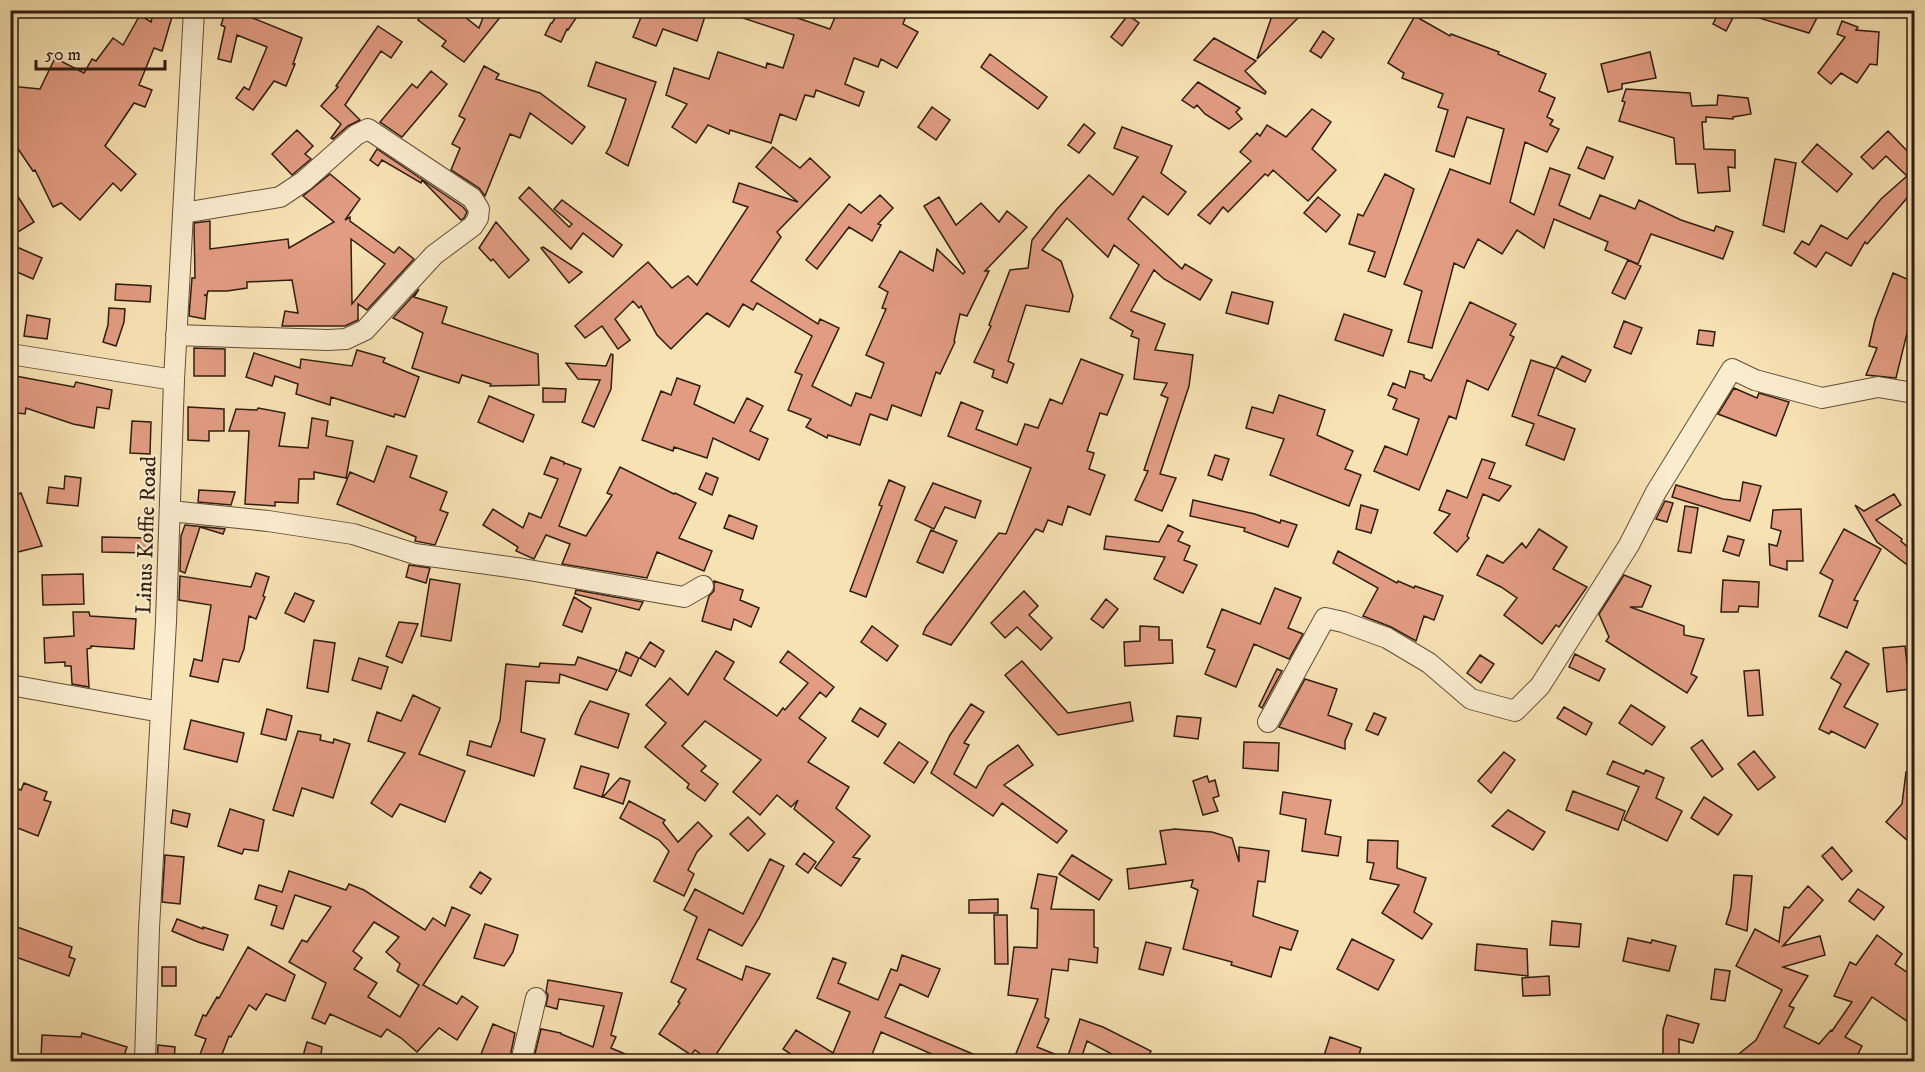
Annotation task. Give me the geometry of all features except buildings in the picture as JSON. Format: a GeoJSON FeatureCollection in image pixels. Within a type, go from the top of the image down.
{"type":"FeatureCollection","features":[{"type":"Feature","properties":{"kind":"street","name":"Linus Koffie Road"},"geometry":{"type":"LineString","coordinates":[[145,1062],[176,335],[194,10]]}},
{"type":"Feature","properties":{"kind":"street"},"geometry":{"type":"LineString","coordinates":[[176,335],[346,339],[365,330],[434,255],[473,226],[478,218],[479,209],[472,198],[368,129],[356,135],[304,181],[280,197],[183,213]]}},
{"type":"Feature","properties":{"kind":"street"},"geometry":{"type":"LineString","coordinates":[[10,354],[174,381]]}},
{"type":"Feature","properties":{"kind":"street"},"geometry":{"type":"LineString","coordinates":[[1268,722],[1325,618],[1387,638],[1429,663],[1471,699],[1515,711],[1540,686],[1629,545],[1656,492],[1732,369],[1755,380],[1822,398],[1878,387],[1914,393]]}},
{"type":"Feature","properties":{"kind":"street"},"geometry":{"type":"LineString","coordinates":[[170,511],[268,521],[353,534],[414,554],[523,569],[684,597],[703,586]]}},
{"type":"Feature","properties":{"kind":"street"},"geometry":{"type":"LineString","coordinates":[[10,685],[161,712]]}},
{"type":"Feature","properties":{"kind":"street"},"geometry":{"type":"LineString","coordinates":[[521,1062],[536,998]]}}]}
